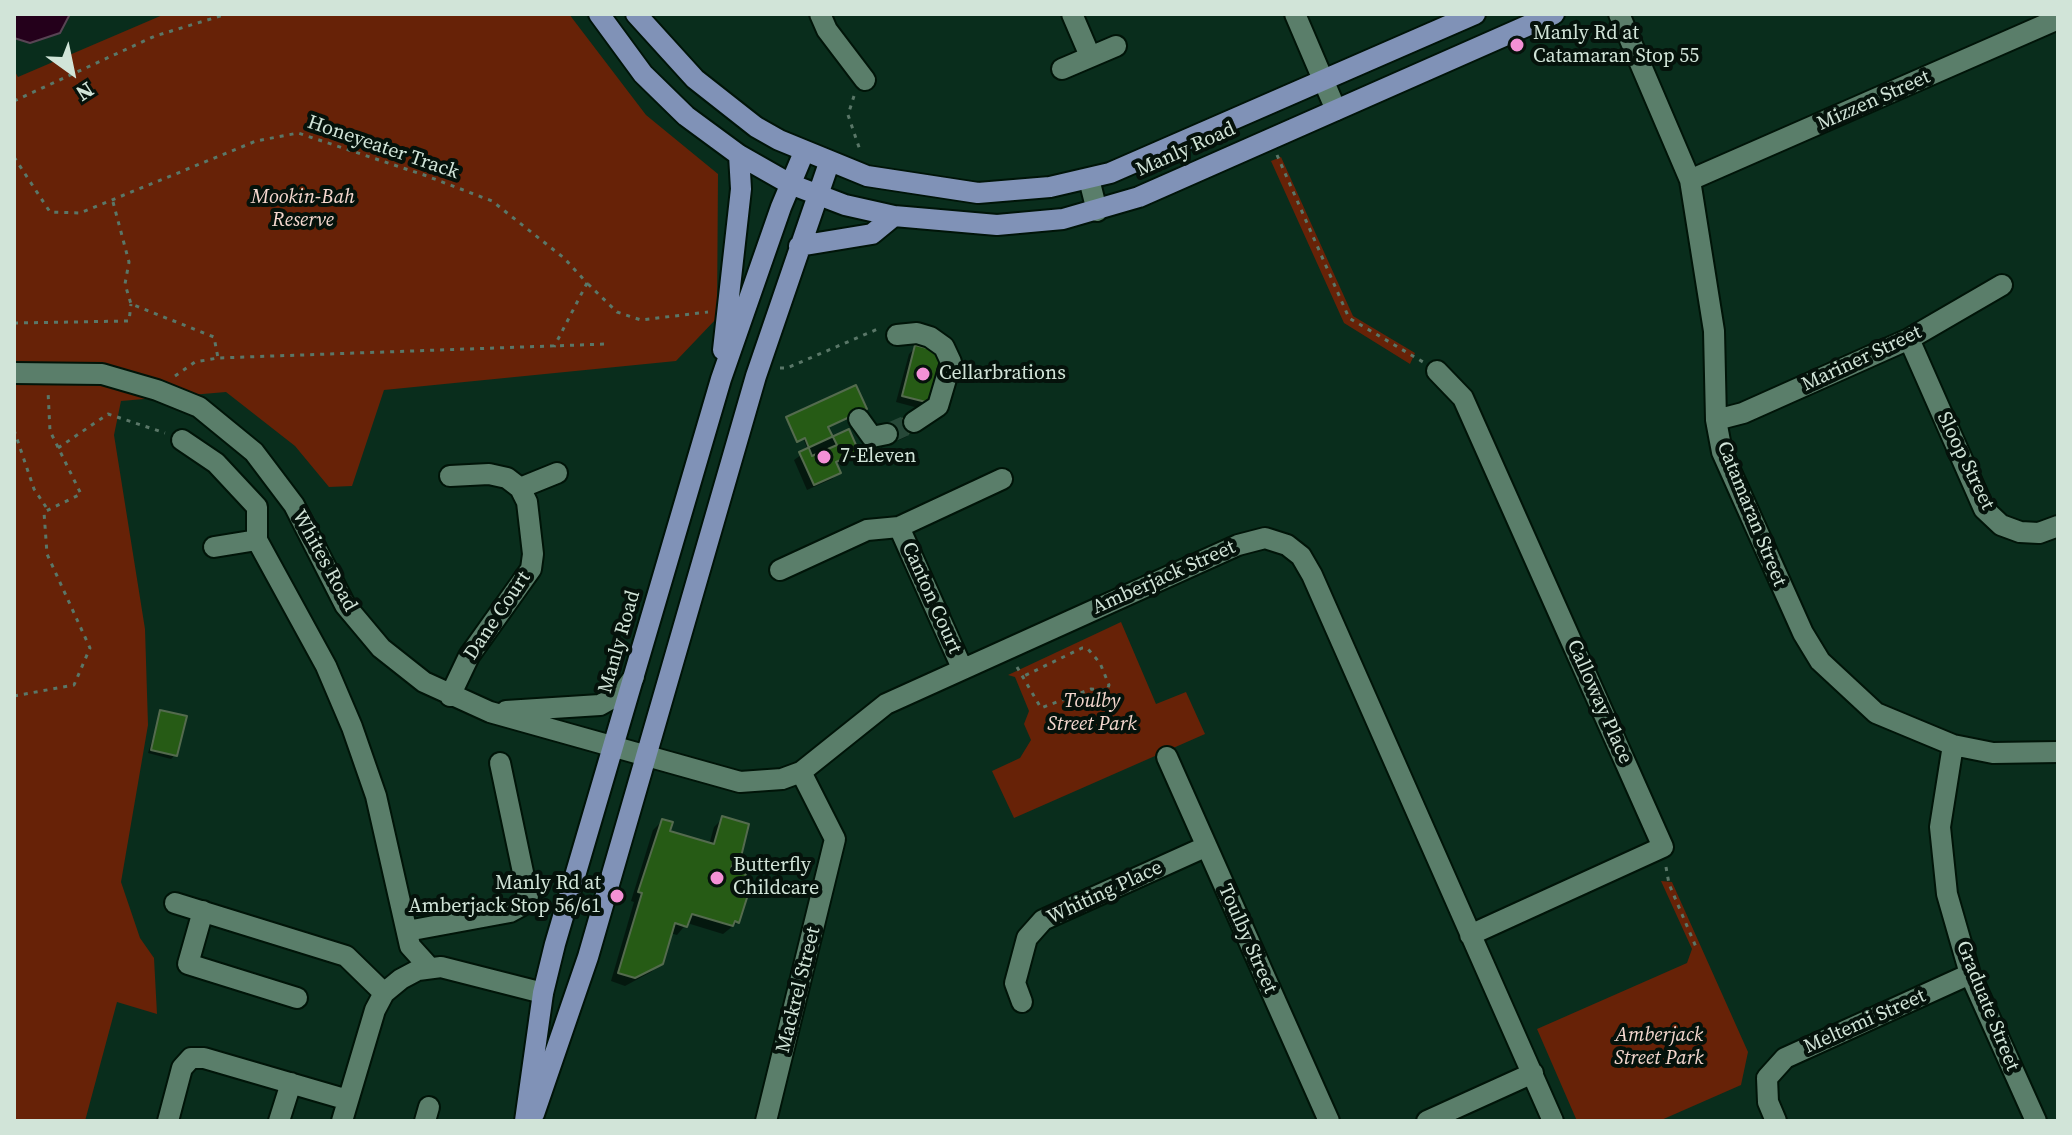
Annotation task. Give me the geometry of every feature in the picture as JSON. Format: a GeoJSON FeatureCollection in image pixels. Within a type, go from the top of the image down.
{"type":"FeatureCollection","features":[{"type":"Feature","properties":{"kind":"main road","name":"Manly Road"},"geometry":{"type":"LineString","coordinates":[[599,14],[625,53],[661,92],[739,155],[790,184],[816,195],[894,216],[997,225],[1097,211],[1139,197],[1554,14]]}},
{"type":"Feature","properties":{"kind":"main road","name":"Manly Road"},"geometry":{"type":"LineString","coordinates":[[636,14],[675,60],[721,102],[756,127],[829,163],[893,182],[978,193],[1050,187],[1089,179],[1165,151],[1475,14]]}},
{"type":"Feature","properties":{"kind":"main road","name":"Manly Road"},"geometry":{"type":"LineString","coordinates":[[525,1121],[543,993],[721,379],[804,152]]}},
{"type":"Feature","properties":{"kind":"main road"},"geometry":{"type":"LineString","coordinates":[[721,379],[741,189],[739,155]]}},
{"type":"Feature","properties":{"kind":"main road"},"geometry":{"type":"LineString","coordinates":[[532,1121],[588,957],[751,391],[829,163]]}},
{"type":"Feature","properties":{"kind":"main road"},"geometry":{"type":"LineString","coordinates":[[799,246],[872,234],[894,216]]}},
{"type":"Feature","properties":{"kind":"street"},"geometry":{"type":"LineString","coordinates":[[820,14],[827,30],[865,80]]}},
{"type":"Feature","properties":{"kind":"street"},"geometry":{"type":"LineString","coordinates":[[1072,14],[1090,56]]}},
{"type":"Feature","properties":{"kind":"street"},"geometry":{"type":"LineString","coordinates":[[1295,14],[1336,110]]}},
{"type":"Feature","properties":{"kind":"street","name":"Catamaran Street"},"geometry":{"type":"LineString","coordinates":[[1619,14],[1690,180],[1714,331],[1716,420],[1722,452],[1791,610],[1820,661],[1876,713],[1953,745],[1993,753],[2058,752]]}},
{"type":"Feature","properties":{"kind":"street","name":"Mizzen Street"},"geometry":{"type":"LineString","coordinates":[[1690,180],[2058,19]]}},
{"type":"Feature","properties":{"kind":"street"},"geometry":{"type":"LineString","coordinates":[[1062,69],[1116,46]]}},
{"type":"Feature","properties":{"kind":"street"},"geometry":{"type":"LineString","coordinates":[[1089,179],[1097,211]]}},
{"type":"Feature","properties":{"kind":"street","name":"Mariner Street"},"geometry":{"type":"LineString","coordinates":[[1716,420],[1743,413],[1909,339],[2002,285]]}},
{"type":"Feature","properties":{"kind":"street"},"geometry":{"type":"LineString","coordinates":[[890,331],[930,337],[944,347],[951,362],[938,406],[914,422]]}},
{"type":"Feature","properties":{"kind":"street","name":"Sloop Street"},"geometry":{"type":"LineString","coordinates":[[1909,339],[1984,509],[2001,525],[2020,532],[2039,533],[2058,526]]}},
{"type":"Feature","properties":{"kind":"street","name":"Calloway Place"},"geometry":{"type":"LineString","coordinates":[[1437,371],[1463,398],[1663,847]]}},
{"type":"Feature","properties":{"kind":"street","name":"Whites Road"},"geometry":{"type":"LineString","coordinates":[[14,373],[102,374],[157,390],[199,407],[254,452],[294,505],[345,605],[381,648],[424,682],[490,712],[644,758]]}},
{"type":"Feature","properties":{"kind":"street"},"geometry":{"type":"LineString","coordinates":[[859,419],[872,437],[887,434]]}},
{"type":"Feature","properties":{"kind":"street"},"geometry":{"type":"LineString","coordinates":[[182,440],[216,463],[257,507],[257,540],[326,666],[352,727],[376,796],[407,931],[415,955],[429,967]]}},
{"type":"Feature","properties":{"kind":"street"},"geometry":{"type":"LineString","coordinates":[[450,476],[489,474],[507,478],[520,488],[557,473]]}},
{"type":"Feature","properties":{"kind":"street"},"geometry":{"type":"LineString","coordinates":[[780,570],[867,530],[899,527],[1002,479]]}},
{"type":"Feature","properties":{"kind":"street","name":"Dane Court"},"geometry":{"type":"LineString","coordinates":[[450,696],[469,656],[531,569],[533,537],[527,502],[520,488]]}},
{"type":"Feature","properties":{"kind":"street","name":"Canton Court"},"geometry":{"type":"LineString","coordinates":[[899,527],[962,668]]}},
{"type":"Feature","properties":{"kind":"street","name":"Amberjack Street"},"geometry":{"type":"LineString","coordinates":[[644,758],[740,782],[782,779],[801,772],[886,704],[962,668],[1238,545],[1265,538],[1287,545],[1301,556],[1312,575],[1553,1121]]}},
{"type":"Feature","properties":{"kind":"street"},"geometry":{"type":"LineString","coordinates":[[214,547],[257,540]]}},
{"type":"Feature","properties":{"kind":"street"},"geometry":{"type":"LineString","coordinates":[[490,712],[600,705],[623,692],[635,675]]}},
{"type":"Feature","properties":{"kind":"street","name":"Graduate Street"},"geometry":{"type":"LineString","coordinates":[[1953,745],[1940,827],[1947,894],[1970,974],[2036,1121]]}},
{"type":"Feature","properties":{"kind":"street","name":"Toulby Street"},"geometry":{"type":"LineString","coordinates":[[1167,757],[1329,1121]]}},
{"type":"Feature","properties":{"kind":"street"},"geometry":{"type":"LineString","coordinates":[[407,931],[510,912],[521,906],[528,896],[500,763]]}},
{"type":"Feature","properties":{"kind":"street","name":"Mackrel Street"},"geometry":{"type":"LineString","coordinates":[[766,1121],[835,839],[801,772]]}},
{"type":"Feature","properties":{"kind":"street","name":"Whiting Place"},"geometry":{"type":"LineString","coordinates":[[1022,1002],[1015,983],[1027,938],[1043,920],[1205,847]]}},
{"type":"Feature","properties":{"kind":"street"},"geometry":{"type":"LineString","coordinates":[[1470,935],[1663,847]]}},
{"type":"Feature","properties":{"kind":"street"},"geometry":{"type":"LineString","coordinates":[[175,903],[346,956],[384,993]]}},
{"type":"Feature","properties":{"kind":"street"},"geometry":{"type":"LineString","coordinates":[[203,911],[188,964],[297,998]]}},
{"type":"Feature","properties":{"kind":"street"},"geometry":{"type":"LineString","coordinates":[[342,1121],[375,1010],[384,993],[401,979],[429,967],[441,967],[543,993]]}},
{"type":"Feature","properties":{"kind":"street","name":"Meltemi Street"},"geometry":{"type":"LineString","coordinates":[[1776,1121],[1768,1102],[1767,1078],[1785,1058],[1970,974]]}},
{"type":"Feature","properties":{"kind":"street"},"geometry":{"type":"LineString","coordinates":[[168,1121],[182,1068],[191,1058],[204,1058],[348,1100]]}},
{"type":"Feature","properties":{"kind":"street"},"geometry":{"type":"LineString","coordinates":[[1427,1121],[1533,1073]]}},
{"type":"Feature","properties":{"kind":"street"},"geometry":{"type":"LineString","coordinates":[[279,1121],[291,1083]]}},
{"type":"Feature","properties":{"kind":"path"},"geometry":{"type":"LineString","coordinates":[[14,101],[155,36],[227,14]]}},
{"type":"Feature","properties":{"kind":"path"},"geometry":{"type":"LineString","coordinates":[[852,154],[863,158],[848,115],[851,101],[865,80]]}},
{"type":"Feature","properties":{"kind":"path","name":"Honeyeater Track"},"geometry":{"type":"LineString","coordinates":[[14,157],[50,212],[80,213],[256,141],[298,133],[492,201],[564,258],[617,312],[641,320],[718,311]]}},
{"type":"Feature","properties":{"kind":"path"},"geometry":{"type":"LineString","coordinates":[[1277,155],[1349,318],[1437,371]]}},
{"type":"Feature","properties":{"kind":"path"},"geometry":{"type":"LineString","coordinates":[[14,323],[129,321],[131,304],[125,284],[129,262],[113,200]]}},
{"type":"Feature","properties":{"kind":"path"},"geometry":{"type":"LineString","coordinates":[[554,347],[587,283]]}},
{"type":"Feature","properties":{"kind":"path"},"geometry":{"type":"LineString","coordinates":[[131,304],[214,337],[218,358]]}},
{"type":"Feature","properties":{"kind":"path"},"geometry":{"type":"LineString","coordinates":[[776,368],[787,368],[890,331]]}},
{"type":"Feature","properties":{"kind":"path"},"geometry":{"type":"LineString","coordinates":[[195,362],[218,358],[606,344]]}},
{"type":"Feature","properties":{"kind":"path"},"geometry":{"type":"LineString","coordinates":[[47,508],[81,494],[50,431],[48,371]]}},
{"type":"Feature","properties":{"kind":"path"},"geometry":{"type":"LineString","coordinates":[[58,448],[108,414],[182,440]]}},
{"type":"Feature","properties":{"kind":"path"},"geometry":{"type":"LineString","coordinates":[[14,430],[34,489],[47,508],[43,524],[47,554],[90,648],[74,685],[14,696]]}},
{"type":"Feature","properties":{"kind":"path"},"geometry":{"type":"LineString","coordinates":[[1014,664],[1041,708],[1091,689],[1107,690],[1109,685],[1100,663],[1087,648],[1024,676]]}},
{"type":"Feature","properties":{"kind":"path"},"geometry":{"type":"LineString","coordinates":[[1663,847],[1669,884],[1696,947]]}},
{"type":"Feature","properties":{"kind":"green space","name":"Mookin-Bah Reserve"},"geometry":{"type":"Polygon","coordinates":[[[165,14],[569,14],[646,115],[718,174],[717,318],[676,361],[384,390],[352,486],[329,487],[295,446],[226,392],[121,401],[114,435],[145,629],[148,725],[121,882],[140,938],[154,958],[157,1014],[117,1002],[85,1121],[14,1121],[14,70],[18,77],[165,14]]]}},
{"type":"Feature","properties":{"kind":"green space"},"geometry":{"type":"Polygon","coordinates":[[[1281,157],[1353,316],[1415,353],[1410,364],[1344,323],[1271,161],[1281,157]]]}},
{"type":"Feature","properties":{"kind":"green space","name":"Toulby Street Park"},"geometry":{"type":"Polygon","coordinates":[[[1121,622],[1156,704],[1186,692],[1205,734],[1014,818],[992,771],[1020,758],[1031,740],[1024,724],[1029,711],[1015,677],[1008,675],[1121,622]]]}},
{"type":"Feature","properties":{"kind":"green space","name":"Amberjack Street Park"},"geometry":{"type":"Polygon","coordinates":[[[1661,881],[1672,882],[1748,1052],[1741,1085],[1659,1121],[1577,1121],[1537,1029],[1687,963],[1692,949],[1661,881]]]}},
{"type":"Feature","properties":{"kind":"shaded area"},"geometry":{"type":"Polygon","coordinates":[[[14,14],[70,14],[60,33],[30,43],[14,38],[14,14]]]}},
{"type":"Feature","properties":{"kind":"building","name":"Cellarbrations"},"geometry":{"type":"Polygon","coordinates":[[[915,345],[943,352],[930,403],[902,396],[915,345]]]}},
{"type":"Feature","properties":{"kind":"building"},"geometry":{"type":"Polygon","coordinates":[[[856,385],[867,409],[828,427],[837,445],[812,456],[805,438],[797,442],[786,417],[856,385]]]}},
{"type":"Feature","properties":{"kind":"building"},"geometry":{"type":"Polygon","coordinates":[[[911,415],[917,429],[890,441],[885,427],[911,415]]]}},
{"type":"Feature","properties":{"kind":"building","name":"7-Eleven"},"geometry":{"type":"Polygon","coordinates":[[[849,429],[859,452],[836,462],[841,473],[814,485],[799,452],[849,429]]]}},
{"type":"Feature","properties":{"kind":"building"},"geometry":{"type":"Polygon","coordinates":[[[160,710],[187,716],[177,756],[151,750],[160,710]]]}},
{"type":"Feature","properties":{"kind":"building"},"geometry":{"type":"Polygon","coordinates":[[[722,816],[749,824],[740,861],[734,860],[731,869],[746,874],[744,880],[752,882],[739,923],[735,921],[733,926],[692,914],[687,927],[675,923],[663,964],[635,978],[618,973],[642,893],[638,892],[662,819],[673,822],[670,831],[714,844],[722,816]]]}},
{"type":"Feature","properties":{"kind":"tunnel"},"geometry":{"type":"LineString","coordinates":[[887,434],[914,422]]}},
{"type":"Feature","properties":{"kind":"place","name":"Manly Rd at Catamaran Stop 55"},"geometry":{"type":"Point","coordinates":[1517,45]}},
{"type":"Feature","properties":{"kind":"place","name":"Cellarbrations"},"geometry":{"type":"Point","coordinates":[923,374]}},
{"type":"Feature","properties":{"kind":"place","name":"7-Eleven"},"geometry":{"type":"Point","coordinates":[824,457]}},
{"type":"Feature","properties":{"kind":"place","name":"Butterfly Childcare"},"geometry":{"type":"Point","coordinates":[717,878]}},
{"type":"Feature","properties":{"kind":"place","name":"Manly Rd at Amberjack Stop 56/61"},"geometry":{"type":"Point","coordinates":[617,896]}}]}
